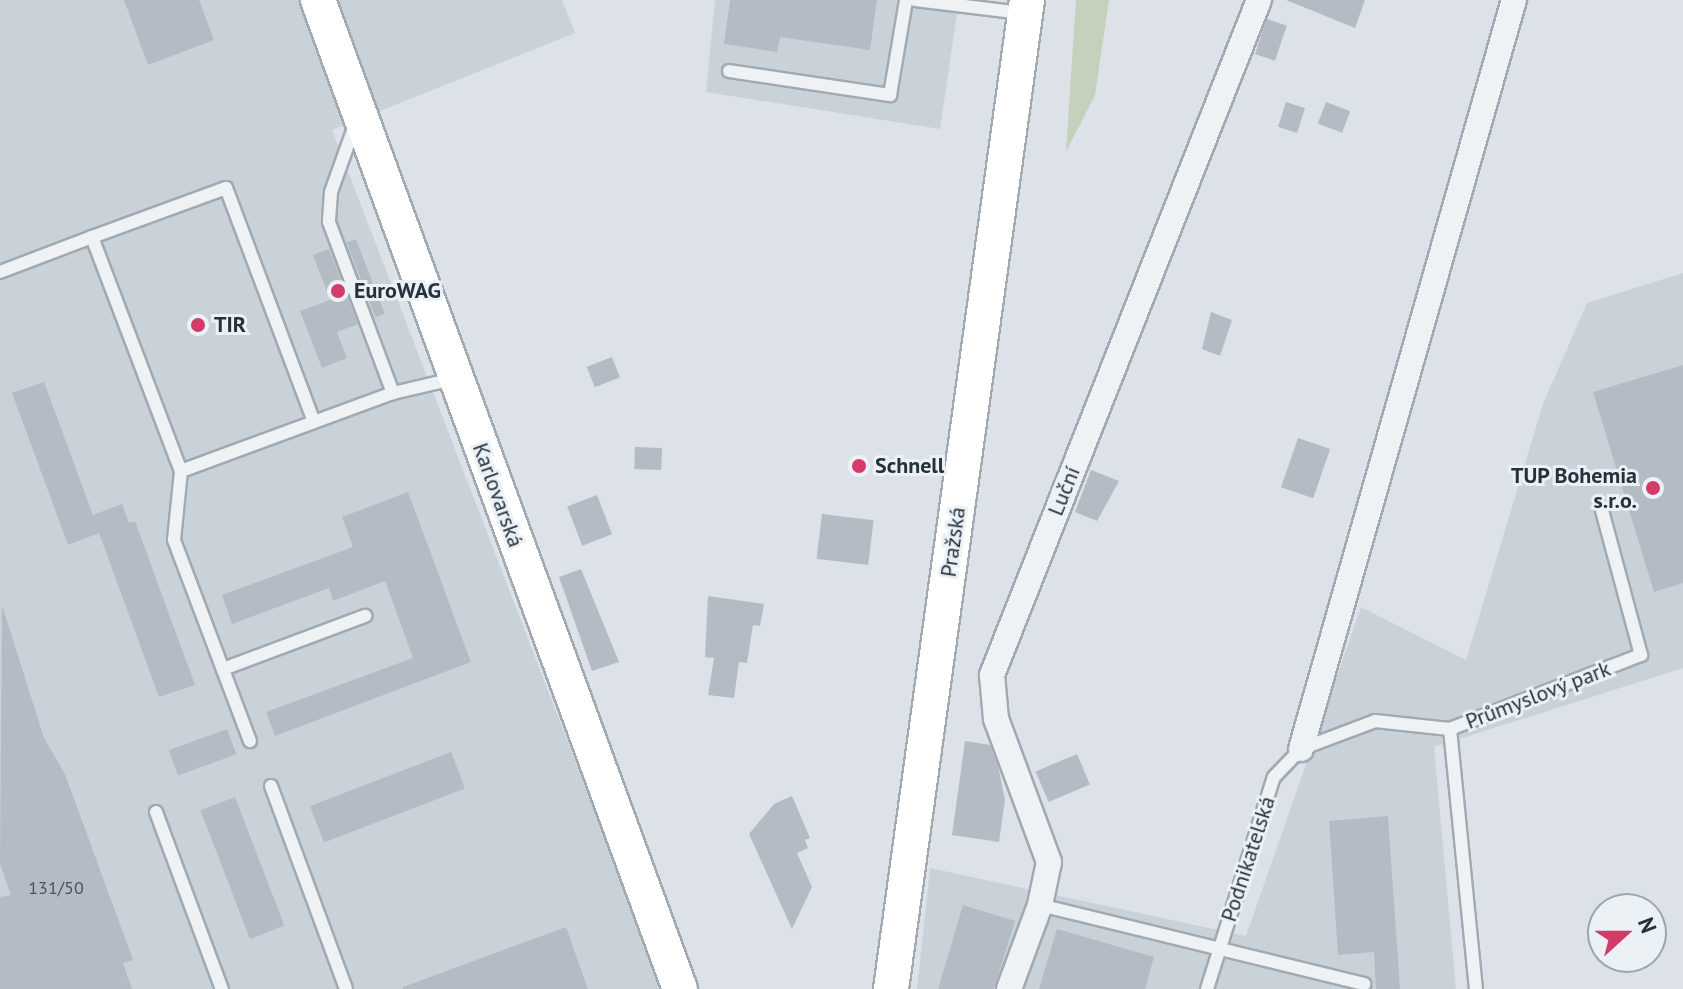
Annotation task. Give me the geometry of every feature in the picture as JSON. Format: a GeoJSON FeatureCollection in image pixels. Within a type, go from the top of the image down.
{"type":"FeatureCollection","features":[{"type":"Feature","properties":{"kind":"street","name":"Karlovarská"},"geometry":{"type":"LineString","coordinates":[[318,0],[680,989]]}},
{"type":"Feature","properties":{"kind":"street","name":"Luční"},"geometry":{"type":"LineString","coordinates":[[1009,989],[1040,905],[1049,862],[996,719],[992,675],[1259,0]]}},
{"type":"Feature","properties":{"kind":"street"},"geometry":{"type":"LineString","coordinates":[[1301,749],[1514,0]]}},
{"type":"Feature","properties":{"kind":"street","name":"Pražská"},"geometry":{"type":"LineString","coordinates":[[891,989],[1026,7]]}},
{"type":"Feature","properties":{"kind":"lane"},"geometry":{"type":"LineString","coordinates":[[729,71],[890,95],[906,0]]}},
{"type":"Feature","properties":{"kind":"lane"},"geometry":{"type":"LineString","coordinates":[[915,0],[1026,7]]}},
{"type":"Feature","properties":{"kind":"lane"},"geometry":{"type":"LineString","coordinates":[[359,114],[331,192],[329,222],[393,393]]}},
{"type":"Feature","properties":{"kind":"lane"},"geometry":{"type":"LineString","coordinates":[[0,272],[226,188],[314,422]]}},
{"type":"Feature","properties":{"kind":"lane"},"geometry":{"type":"LineString","coordinates":[[92,237],[181,471],[174,540],[250,741]]}},
{"type":"Feature","properties":{"kind":"lane"},"geometry":{"type":"LineString","coordinates":[[181,471],[393,393],[456,379]]}},
{"type":"Feature","properties":{"kind":"lane","name":"Průmyslový park"},"geometry":{"type":"LineString","coordinates":[[1476,989],[1450,729],[1641,655],[1602,510]]}},
{"type":"Feature","properties":{"kind":"lane"},"geometry":{"type":"LineString","coordinates":[[223,669],[365,616]]}},
{"type":"Feature","properties":{"kind":"lane","name":"Podnikatelská"},"geometry":{"type":"LineString","coordinates":[[1207,989],[1274,777],[1301,749],[1375,721],[1450,729]]}},
{"type":"Feature","properties":{"kind":"lane"},"geometry":{"type":"LineString","coordinates":[[271,786],[345,986],[331,989]]}},
{"type":"Feature","properties":{"kind":"lane"},"geometry":{"type":"LineString","coordinates":[[156,812],[222,989]]}},
{"type":"Feature","properties":{"kind":"lane"},"geometry":{"type":"LineString","coordinates":[[1040,905],[1365,984]]}},
{"type":"Feature","properties":{"kind":"shaded area"},"geometry":{"type":"Polygon","coordinates":[[[0,0],[562,0],[575,33],[332,130],[663,989],[0,989],[0,0]]]}},
{"type":"Feature","properties":{"kind":"shaded area"},"geometry":{"type":"Polygon","coordinates":[[[715,0],[959,0],[940,129],[706,92],[715,0]]]}},
{"type":"Feature","properties":{"kind":"shaded area"},"geometry":{"type":"Polygon","coordinates":[[[1683,273],[1683,668],[1434,747],[1456,989],[917,989],[930,868],[1246,936],[1361,607],[1466,660],[1543,404],[1587,303],[1683,273]]]}},
{"type":"Feature","properties":{"kind":"green space"},"geometry":{"type":"Polygon","coordinates":[[[1076,0],[1109,0],[1095,95],[1066,152],[1076,0]]]}},
{"type":"Feature","properties":{"kind":"building"},"geometry":{"type":"Polygon","coordinates":[[[124,0],[199,0],[214,40],[148,65],[124,0]]]}},
{"type":"Feature","properties":{"kind":"building"},"geometry":{"type":"Polygon","coordinates":[[[730,0],[877,0],[870,50],[780,37],[777,52],[724,44],[730,0]]]}},
{"type":"Feature","properties":{"kind":"building"},"geometry":{"type":"Polygon","coordinates":[[[1286,0],[1365,0],[1355,28],[1286,0]]]}},
{"type":"Feature","properties":{"kind":"building"},"geometry":{"type":"Polygon","coordinates":[[[1267,19],[1287,26],[1275,61],[1255,54],[1267,19]]]}},
{"type":"Feature","properties":{"kind":"building"},"geometry":{"type":"Polygon","coordinates":[[[1286,102],[1305,108],[1297,133],[1278,127],[1286,102]]]}},
{"type":"Feature","properties":{"kind":"building"},"geometry":{"type":"Polygon","coordinates":[[[1326,102],[1350,111],[1342,133],[1318,123],[1326,102]]]}},
{"type":"Feature","properties":{"kind":"building"},"geometry":{"type":"Polygon","coordinates":[[[356,239],[385,314],[375,317],[347,243],[356,239]]]}},
{"type":"Feature","properties":{"kind":"building"},"geometry":{"type":"Polygon","coordinates":[[[329,249],[358,324],[337,332],[347,358],[322,368],[300,311],[330,300],[313,255],[329,249]]]}},
{"type":"Feature","properties":{"kind":"building"},"geometry":{"type":"Polygon","coordinates":[[[1211,312],[1232,320],[1220,356],[1202,349],[1211,312]]]}},
{"type":"Feature","properties":{"kind":"building"},"geometry":{"type":"Polygon","coordinates":[[[612,357],[620,378],[595,387],[587,367],[612,357]]]}},
{"type":"Feature","properties":{"kind":"building","name":"TUP Bohemia s.r.o."},"geometry":{"type":"Polygon","coordinates":[[[1683,365],[1683,583],[1654,592],[1593,392],[1683,365]]]}},
{"type":"Feature","properties":{"kind":"building"},"geometry":{"type":"Polygon","coordinates":[[[44,382],[93,515],[122,504],[129,523],[135,521],[195,685],[159,697],[99,533],[68,545],[12,393],[44,382]]]}},
{"type":"Feature","properties":{"kind":"building"},"geometry":{"type":"Polygon","coordinates":[[[1298,438],[1330,449],[1313,498],[1281,487],[1298,438]]]}},
{"type":"Feature","properties":{"kind":"building"},"geometry":{"type":"Polygon","coordinates":[[[635,447],[662,448],[661,470],[634,469],[635,447]]]}},
{"type":"Feature","properties":{"kind":"building"},"geometry":{"type":"Polygon","coordinates":[[[1091,470],[1119,481],[1097,521],[1075,512],[1091,470]]]}},
{"type":"Feature","properties":{"kind":"building"},"geometry":{"type":"Polygon","coordinates":[[[408,492],[471,662],[275,736],[266,712],[413,658],[385,581],[333,601],[329,588],[232,624],[222,595],[353,547],[342,517],[408,492]]]}},
{"type":"Feature","properties":{"kind":"building"},"geometry":{"type":"Polygon","coordinates":[[[597,495],[612,534],[582,546],[567,506],[597,495]]]}},
{"type":"Feature","properties":{"kind":"building"},"geometry":{"type":"Polygon","coordinates":[[[822,514],[874,520],[868,565],[817,559],[822,514]]]}},
{"type":"Feature","properties":{"kind":"building"},"geometry":{"type":"Polygon","coordinates":[[[581,569],[619,662],[592,671],[559,577],[581,569]]]}},
{"type":"Feature","properties":{"kind":"building"},"geometry":{"type":"Polygon","coordinates":[[[708,596],[764,604],[760,626],[753,625],[747,663],[739,662],[734,698],[708,695],[714,658],[705,657],[708,596]]]}},
{"type":"Feature","properties":{"kind":"building"},"geometry":{"type":"Polygon","coordinates":[[[2,605],[44,738],[65,774],[133,960],[123,963],[132,989],[0,989],[0,897],[11,895],[0,864],[2,605]]]}},
{"type":"Feature","properties":{"kind":"building"},"geometry":{"type":"Polygon","coordinates":[[[227,729],[236,754],[178,776],[169,750],[227,729]]]}},
{"type":"Feature","properties":{"kind":"building"},"geometry":{"type":"Polygon","coordinates":[[[965,741],[990,745],[998,766],[1005,800],[999,842],[952,835],[965,741]]]}},
{"type":"Feature","properties":{"kind":"building"},"geometry":{"type":"Polygon","coordinates":[[[451,752],[465,788],[324,843],[310,806],[451,752]]]}},
{"type":"Feature","properties":{"kind":"building"},"geometry":{"type":"Polygon","coordinates":[[[1077,754],[1090,784],[1048,802],[1036,772],[1077,754]]]}},
{"type":"Feature","properties":{"kind":"building"},"geometry":{"type":"Polygon","coordinates":[[[792,796],[810,838],[805,840],[808,848],[797,853],[812,887],[792,929],[749,834],[774,804],[792,796]]]}},
{"type":"Feature","properties":{"kind":"building"},"geometry":{"type":"Polygon","coordinates":[[[235,797],[284,926],[250,939],[200,810],[235,797]]]}},
{"type":"Feature","properties":{"kind":"building"},"geometry":{"type":"Polygon","coordinates":[[[1388,816],[1400,989],[1376,989],[1374,952],[1338,955],[1329,821],[1388,816]]]}},
{"type":"Feature","properties":{"kind":"building"},"geometry":{"type":"Polygon","coordinates":[[[963,905],[1015,921],[994,989],[938,989],[963,905]]]}},
{"type":"Feature","properties":{"kind":"building"},"geometry":{"type":"Polygon","coordinates":[[[566,927],[588,989],[403,989],[403,987],[566,927]]]}},
{"type":"Feature","properties":{"kind":"building"},"geometry":{"type":"Polygon","coordinates":[[[1057,929],[1154,957],[1145,989],[1039,989],[1057,929]]]}},
{"type":"Feature","properties":{"kind":"place","name":"EuroWAG"},"geometry":{"type":"Point","coordinates":[338,291]}},
{"type":"Feature","properties":{"kind":"place","name":"TIR"},"geometry":{"type":"Point","coordinates":[198,325]}},
{"type":"Feature","properties":{"kind":"place","name":"Schnell"},"geometry":{"type":"Point","coordinates":[859,466]}},
{"type":"Feature","properties":{"kind":"place","name":"TUP Bohemia s.r.o."},"geometry":{"type":"Point","coordinates":[1653,488]}}]}
